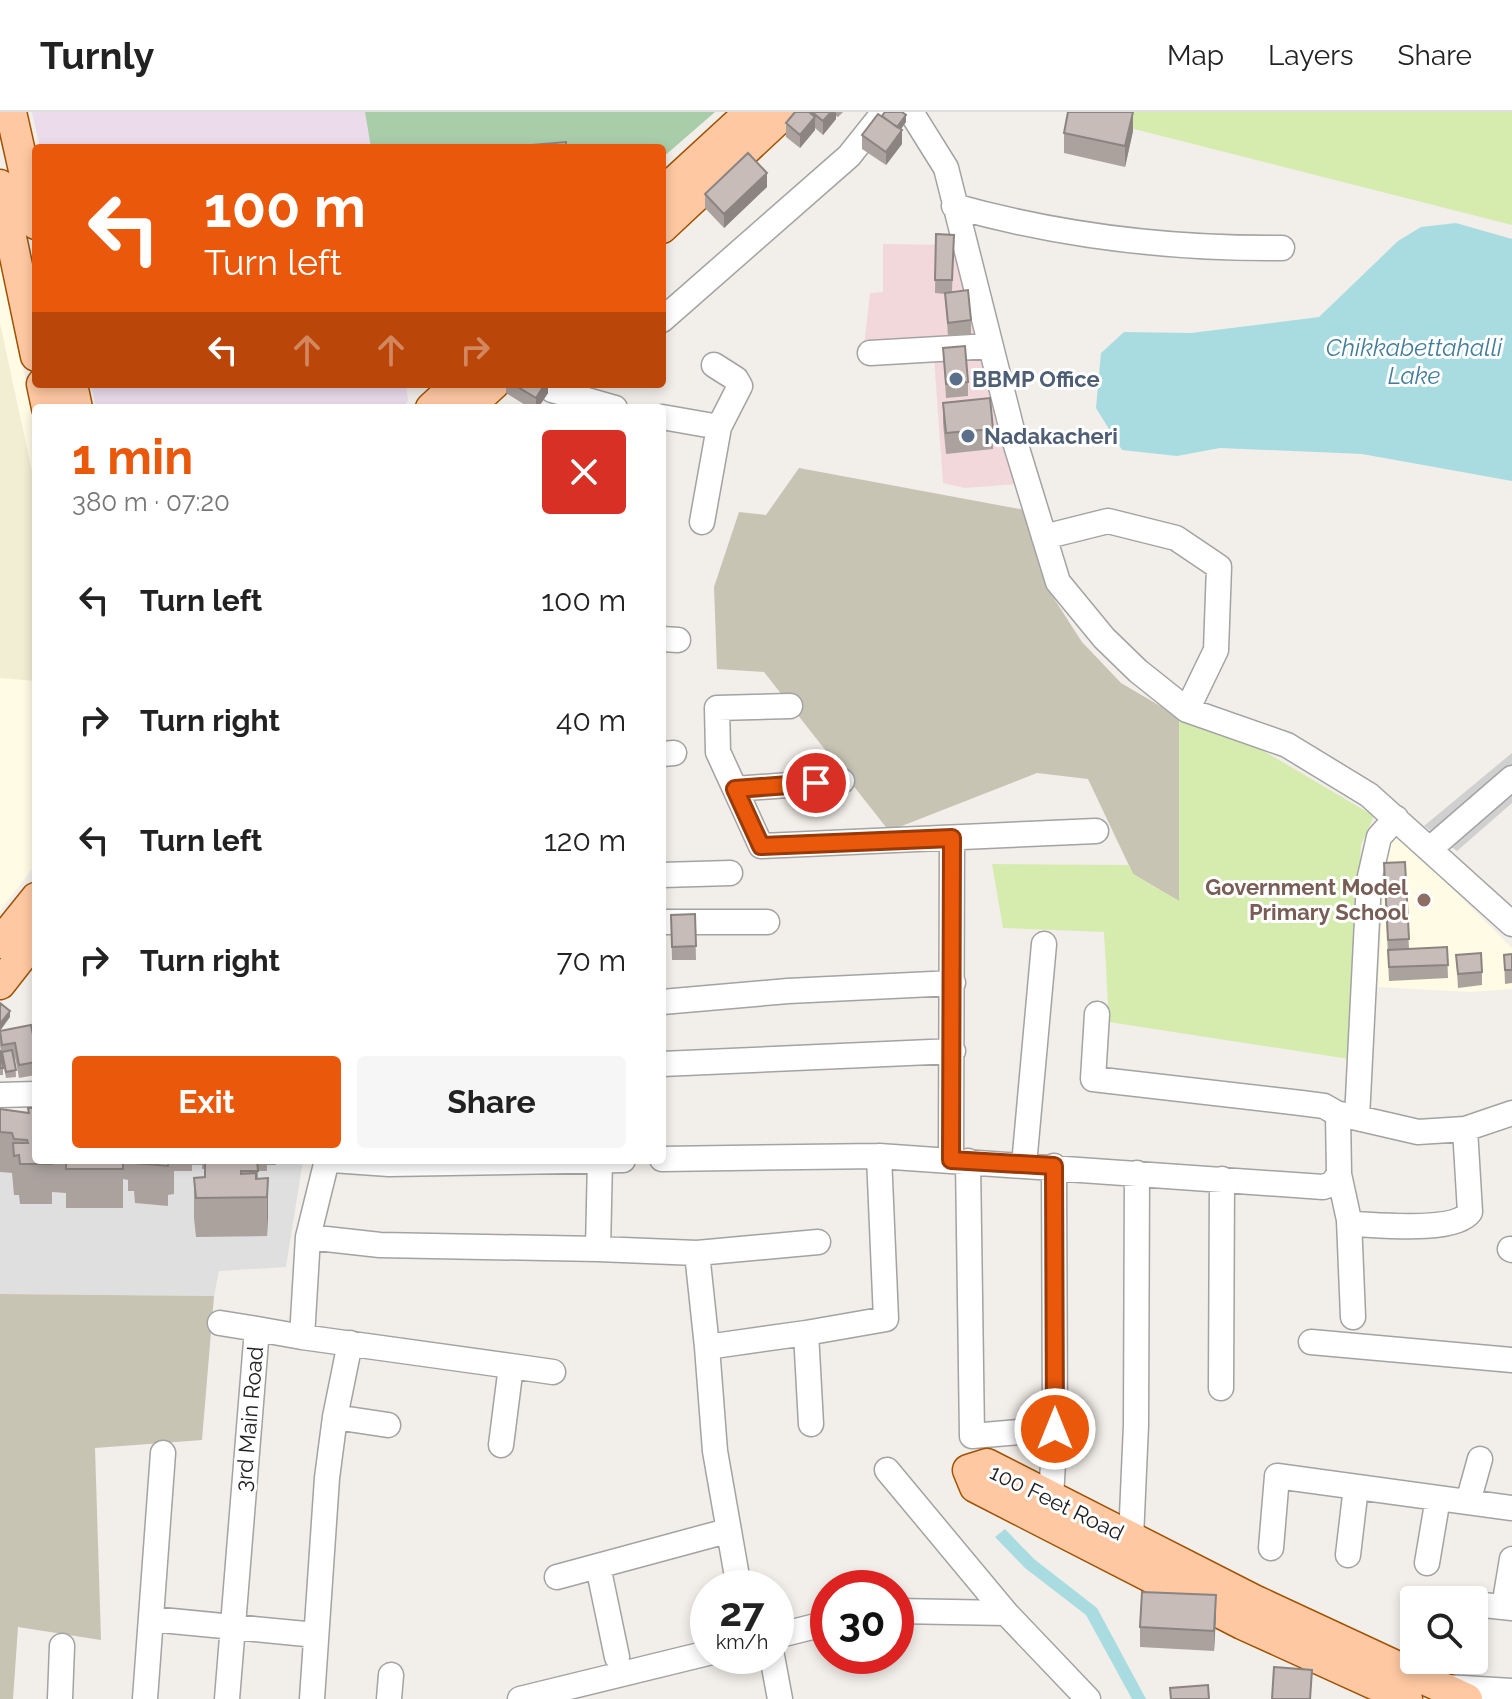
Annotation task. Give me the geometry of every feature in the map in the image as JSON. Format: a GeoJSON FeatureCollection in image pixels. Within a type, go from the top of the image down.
{"type":"FeatureCollection","features":[{"type":"Feature","properties":{"kind":"main road"},"geometry":{"type":"LineString","coordinates":[[11,112],[32,206]]}},
{"type":"Feature","properties":{"kind":"main road"},"geometry":{"type":"LineString","coordinates":[[666,189],[750,112]]}},
{"type":"Feature","properties":{"kind":"main road"},"geometry":{"type":"LineString","coordinates":[[666,224],[786,112]]}},
{"type":"Feature","properties":{"kind":"main road"},"geometry":{"type":"LineString","coordinates":[[0,185],[32,337]]}},
{"type":"Feature","properties":{"kind":"main road"},"geometry":{"type":"LineString","coordinates":[[435,404],[453,388]]}},
{"type":"Feature","properties":{"kind":"main road"},"geometry":{"type":"LineString","coordinates":[[472,404],[490,388]]}},
{"type":"Feature","properties":{"kind":"main road"},"geometry":{"type":"LineString","coordinates":[[0,943],[32,903]]}},
{"type":"Feature","properties":{"kind":"main road"},"geometry":{"type":"LineString","coordinates":[[0,984],[32,943]]}},
{"type":"Feature","properties":{"kind":"main road","name":"100 Feet Road"},"geometry":{"type":"LineString","coordinates":[[1407,1699],[1242,1624],[975,1487],[968,1470],[987,1464],[1254,1600],[1455,1693]]}},
{"type":"Feature","properties":{"kind":"street"},"geometry":{"type":"LineString","coordinates":[[666,316],[849,156],[884,112]]}},
{"type":"Feature","properties":{"kind":"street"},"geometry":{"type":"LineString","coordinates":[[911,112],[946,168],[990,346],[1058,582],[1138,671],[1187,710],[1287,745],[1369,795],[1502,904],[1512,924]]}},
{"type":"Feature","properties":{"kind":"street"},"geometry":{"type":"LineString","coordinates":[[954,206],[1027,226],[1169,246],[1282,248]]}},
{"type":"Feature","properties":{"kind":"street"},"geometry":{"type":"LineString","coordinates":[[870,353],[990,346]]}},
{"type":"Feature","properties":{"kind":"street"},"geometry":{"type":"LineString","coordinates":[[702,522],[719,427],[740,386],[736,379],[714,365]]}},
{"type":"Feature","properties":{"kind":"street"},"geometry":{"type":"LineString","coordinates":[[555,388],[600,404]]}},
{"type":"Feature","properties":{"kind":"street"},"geometry":{"type":"LineString","coordinates":[[666,418],[719,427]]}},
{"type":"Feature","properties":{"kind":"street"},"geometry":{"type":"LineString","coordinates":[[1044,537],[1108,521],[1176,538],[1219,567],[1216,650],[1187,710]]}},
{"type":"Feature","properties":{"kind":"street"},"geometry":{"type":"LineString","coordinates":[[790,706],[717,708],[718,752],[761,846],[1096,831]]}},
{"type":"Feature","properties":{"kind":"street"},"geometry":{"type":"LineString","coordinates":[[1431,848],[1512,778]]}},
{"type":"Feature","properties":{"kind":"street"},"geometry":{"type":"LineString","coordinates":[[735,789],[842,781]]}},
{"type":"Feature","properties":{"kind":"street"},"geometry":{"type":"LineString","coordinates":[[1353,1317],[1349,1220],[1339,1174],[1369,881],[1379,837],[1396,818]]}},
{"type":"Feature","properties":{"kind":"street"},"geometry":{"type":"LineString","coordinates":[[952,838],[953,1051],[972,1436],[1055,1429]]}},
{"type":"Feature","properties":{"kind":"street"},"geometry":{"type":"LineString","coordinates":[[666,875],[730,873]]}},
{"type":"Feature","properties":{"kind":"street"},"geometry":{"type":"LineString","coordinates":[[666,922],[767,922]]}},
{"type":"Feature","properties":{"kind":"street"},"geometry":{"type":"LineString","coordinates":[[1024,1165],[1044,944]]}},
{"type":"Feature","properties":{"kind":"street"},"geometry":{"type":"LineString","coordinates":[[666,1002],[788,991],[953,983]]}},
{"type":"Feature","properties":{"kind":"street"},"geometry":{"type":"LineString","coordinates":[[1097,1014],[1093,1079],[1324,1106],[1347,1116],[1418,1132],[1465,1129],[1512,1113]]}},
{"type":"Feature","properties":{"kind":"street"},"geometry":{"type":"LineString","coordinates":[[666,1064],[953,1051]]}},
{"type":"Feature","properties":{"kind":"street"},"geometry":{"type":"LineString","coordinates":[[0,1095],[32,1094]]}},
{"type":"Feature","properties":{"kind":"street"},"geometry":{"type":"LineString","coordinates":[[1349,1220],[1355,1224],[1402,1227],[1450,1223],[1467,1217],[1470,1212],[1470,1165],[1465,1129]]}},
{"type":"Feature","properties":{"kind":"street"},"geometry":{"type":"LineString","coordinates":[[666,1159],[879,1156],[1323,1187],[1332,1184],[1339,1174]]}},
{"type":"Feature","properties":{"kind":"street"},"geometry":{"type":"LineString","coordinates":[[707,1347],[886,1319],[879,1156]]}},
{"type":"Feature","properties":{"kind":"street"},"geometry":{"type":"LineString","coordinates":[[302,1337],[308,1237],[328,1164]]}},
{"type":"Feature","properties":{"kind":"street"},"geometry":{"type":"LineString","coordinates":[[598,1249],[600,1164]]}},
{"type":"Feature","properties":{"kind":"street"},"geometry":{"type":"LineString","coordinates":[[1051,1497],[1055,1429],[1054,1166]]}},
{"type":"Feature","properties":{"kind":"street"},"geometry":{"type":"LineString","coordinates":[[1131,1538],[1136,1425],[1137,1173]]}},
{"type":"Feature","properties":{"kind":"street"},"geometry":{"type":"LineString","coordinates":[[1221,1388],[1222,1179]]}},
{"type":"Feature","properties":{"kind":"street"},"geometry":{"type":"LineString","coordinates":[[308,1237],[380,1245],[697,1253],[818,1242]]}},
{"type":"Feature","properties":{"kind":"street"},"geometry":{"type":"LineString","coordinates":[[697,1253],[715,1451],[735,1570]]}},
{"type":"Feature","properties":{"kind":"street"},"geometry":{"type":"LineString","coordinates":[[220,1323],[257,1329]]}},
{"type":"Feature","properties":{"kind":"street","name":"3rd Main Road"},"geometry":{"type":"LineString","coordinates":[[227,1699],[257,1329],[553,1372]]}},
{"type":"Feature","properties":{"kind":"street"},"geometry":{"type":"LineString","coordinates":[[806,1333],[811,1424]]}},
{"type":"Feature","properties":{"kind":"street"},"geometry":{"type":"LineString","coordinates":[[1311,1342],[1512,1360]]}},
{"type":"Feature","properties":{"kind":"street"},"geometry":{"type":"LineString","coordinates":[[312,1699],[327,1478],[350,1343]]}},
{"type":"Feature","properties":{"kind":"street"},"geometry":{"type":"LineString","coordinates":[[501,1445],[511,1366]]}},
{"type":"Feature","properties":{"kind":"street"},"geometry":{"type":"LineString","coordinates":[[335,1417],[388,1425]]}},
{"type":"Feature","properties":{"kind":"street"},"geometry":{"type":"LineString","coordinates":[[145,1699],[163,1453]]}},
{"type":"Feature","properties":{"kind":"street"},"geometry":{"type":"LineString","coordinates":[[1468,1502],[1480,1459]]}},
{"type":"Feature","properties":{"kind":"street"},"geometry":{"type":"LineString","coordinates":[[887,1470],[1006,1613],[1088,1699]]}},
{"type":"Feature","properties":{"kind":"street"},"geometry":{"type":"LineString","coordinates":[[1271,1548],[1277,1476],[1512,1508]]}},
{"type":"Feature","properties":{"kind":"street"},"geometry":{"type":"LineString","coordinates":[[1348,1555],[1356,1487]]}},
{"type":"Feature","properties":{"kind":"street"},"geometry":{"type":"LineString","coordinates":[[1427,1563],[1438,1498]]}},
{"type":"Feature","properties":{"kind":"street"},"geometry":{"type":"LineString","coordinates":[[557,1577],[727,1531]]}},
{"type":"Feature","properties":{"kind":"street"},"geometry":{"type":"LineString","coordinates":[[1488,1606],[1508,1608],[1512,1559]]}},
{"type":"Feature","properties":{"kind":"street"},"geometry":{"type":"LineString","coordinates":[[598,1566],[617,1657]]}},
{"type":"Feature","properties":{"kind":"street"},"geometry":{"type":"LineString","coordinates":[[914,1611],[1006,1613]]}},
{"type":"Feature","properties":{"kind":"street"},"geometry":{"type":"LineString","coordinates":[[151,1619],[316,1635]]}},
{"type":"Feature","properties":{"kind":"street"},"geometry":{"type":"LineString","coordinates":[[60,1699],[62,1646]]}},
{"type":"Feature","properties":{"kind":"street"},"geometry":{"type":"LineString","coordinates":[[520,1699],[690,1657]]}},
{"type":"Feature","properties":{"kind":"street"},"geometry":{"type":"LineString","coordinates":[[775,1674],[780,1699]]}},
{"type":"Feature","properties":{"kind":"street"},"geometry":{"type":"LineString","coordinates":[[1455,1693],[1512,1691]]}},
{"type":"Feature","properties":{"kind":"shaded area"},"geometry":{"type":"Polygon","coordinates":[[[32,112],[365,112],[370,144],[39,144],[32,112]]]}},
{"type":"Feature","properties":{"kind":"shaded area"},"geometry":{"type":"Polygon","coordinates":[[[883,244],[957,245],[1019,484],[965,488],[943,483],[934,357],[862,365],[870,293],[883,292],[883,244]]]}},
{"type":"Feature","properties":{"kind":"shaded area"},"geometry":{"type":"Polygon","coordinates":[[[0,263],[32,408],[32,869],[0,911],[0,263]]]}},
{"type":"Feature","properties":{"kind":"shaded area"},"geometry":{"type":"Polygon","coordinates":[[[0,323],[32,471],[32,681],[0,678],[0,323]]]}},
{"type":"Feature","properties":{"kind":"shaded area"},"geometry":{"type":"Polygon","coordinates":[[[92,388],[406,388],[408,401],[405,404],[95,404],[92,388]]]}},
{"type":"Feature","properties":{"kind":"shaded area"},"geometry":{"type":"Polygon","coordinates":[[[799,468],[1025,510],[1053,597],[1082,642],[1121,683],[1179,717],[1179,901],[1133,874],[1088,779],[1037,773],[889,831],[764,672],[717,669],[714,587],[739,512],[766,515],[799,468]]]}},
{"type":"Feature","properties":{"kind":"shaded area"},"geometry":{"type":"Polygon","coordinates":[[[1512,753],[1512,803],[1457,851],[1424,826],[1512,753]]]}},
{"type":"Feature","properties":{"kind":"shaded area","name":"Government Model Primary School"},"geometry":{"type":"Polygon","coordinates":[[[1393,830],[1512,948],[1512,989],[1470,992],[1378,987],[1385,853],[1393,830]]]}},
{"type":"Feature","properties":{"kind":"shaded area"},"geometry":{"type":"Polygon","coordinates":[[[0,1112],[32,1112],[32,1164],[302,1164],[286,1267],[219,1271],[214,1296],[0,1294],[0,1112]]]}},
{"type":"Feature","properties":{"kind":"shaded area"},"geometry":{"type":"Polygon","coordinates":[[[0,1294],[214,1296],[202,1440],[95,1448],[101,1640],[18,1627],[13,1699],[0,1699],[0,1294]]]}},
{"type":"Feature","properties":{"kind":"green space"},"geometry":{"type":"Polygon","coordinates":[[[365,112],[715,112],[666,155],[666,144],[370,144],[365,112]]]}},
{"type":"Feature","properties":{"kind":"green space"},"geometry":{"type":"Polygon","coordinates":[[[1068,112],[1512,112],[1512,225],[1079,115],[1068,112]]]}},
{"type":"Feature","properties":{"kind":"green space"},"geometry":{"type":"Polygon","coordinates":[[[1179,717],[1257,747],[1374,816],[1361,845],[1349,1059],[1109,1022],[1104,932],[1003,928],[992,864],[1129,865],[1133,874],[1179,901],[1179,717]]]}},
{"type":"Feature","properties":{"kind":"water","name":"Chikkabettahalli Lake"},"geometry":{"type":"Polygon","coordinates":[[[1456,223],[1512,239],[1512,481],[1362,454],[1220,448],[1177,456],[1122,450],[1096,408],[1101,353],[1124,332],[1191,333],[1319,317],[1398,241],[1421,227],[1456,223]]]}},
{"type":"Feature","properties":{"kind":"water"},"geometry":{"type":"Polygon","coordinates":[[[1005,1529],[1034,1559],[1097,1608],[1146,1699],[1132,1699],[1086,1615],[1025,1568],[995,1537],[1005,1529]]]}},
{"type":"Feature","properties":{"kind":"building"},"geometry":{"type":"Polygon","coordinates":[[[795,112],[809,112],[815,117],[800,135],[786,123],[795,112]]]}},
{"type":"Feature","properties":{"kind":"building"},"geometry":{"type":"Polygon","coordinates":[[[812,112],[831,112],[823,121],[812,112]]]}},
{"type":"Feature","properties":{"kind":"building"},"geometry":{"type":"Polygon","coordinates":[[[885,112],[902,112],[906,115],[897,127],[882,116],[885,112]]]}},
{"type":"Feature","properties":{"kind":"building"},"geometry":{"type":"Polygon","coordinates":[[[1068,112],[1133,112],[1125,146],[1064,133],[1068,112]]]}},
{"type":"Feature","properties":{"kind":"building"},"geometry":{"type":"Polygon","coordinates":[[[878,114],[902,130],[886,152],[862,135],[878,114]]]}},
{"type":"Feature","properties":{"kind":"building"},"geometry":{"type":"Polygon","coordinates":[[[748,153],[767,173],[724,214],[705,194],[748,153]]]}},
{"type":"Feature","properties":{"kind":"building"},"geometry":{"type":"Polygon","coordinates":[[[936,234],[954,235],[952,280],[935,280],[936,234]]]}},
{"type":"Feature","properties":{"kind":"building"},"geometry":{"type":"Polygon","coordinates":[[[968,290],[971,320],[948,323],[945,293],[968,290]]]}},
{"type":"Feature","properties":{"kind":"building"},"geometry":{"type":"Polygon","coordinates":[[[965,346],[968,382],[946,384],[943,348],[965,346]]]}},
{"type":"Feature","properties":{"kind":"building"},"geometry":{"type":"Polygon","coordinates":[[[520,388],[542,388],[536,398],[520,388]]]}},
{"type":"Feature","properties":{"kind":"building"},"geometry":{"type":"Polygon","coordinates":[[[990,398],[993,429],[946,433],[943,403],[990,398]]]}},
{"type":"Feature","properties":{"kind":"building"},"geometry":{"type":"Polygon","coordinates":[[[1405,862],[1409,939],[1388,940],[1384,863],[1405,862]]]}},
{"type":"Feature","properties":{"kind":"building"},"geometry":{"type":"Polygon","coordinates":[[[695,914],[696,946],[672,947],[671,915],[695,914]]]}},
{"type":"Feature","properties":{"kind":"building"},"geometry":{"type":"Polygon","coordinates":[[[1447,947],[1448,965],[1389,967],[1388,950],[1447,947]]]}},
{"type":"Feature","properties":{"kind":"building"},"geometry":{"type":"Polygon","coordinates":[[[1481,953],[1482,972],[1458,974],[1456,955],[1481,953]]]}},
{"type":"Feature","properties":{"kind":"building"},"geometry":{"type":"Polygon","coordinates":[[[1512,954],[1512,970],[1505,970],[1504,955],[1512,954]]]}},
{"type":"Feature","properties":{"kind":"building"},"geometry":{"type":"Polygon","coordinates":[[[0,1003],[10,1011],[0,1024],[0,1003]]]}},
{"type":"Feature","properties":{"kind":"building"},"geometry":{"type":"Polygon","coordinates":[[[31,1025],[32,1063],[19,1065],[15,1043],[2,1045],[0,1031],[31,1025]]]}},
{"type":"Feature","properties":{"kind":"building"},"geometry":{"type":"Polygon","coordinates":[[[12,1050],[16,1070],[6,1072],[2,1052],[12,1050]]]}},
{"type":"Feature","properties":{"kind":"building"},"geometry":{"type":"Polygon","coordinates":[[[28,1108],[32,1108],[32,1164],[20,1164],[19,1155],[14,1156],[13,1143],[28,1143],[27,1140],[14,1139],[12,1133],[0,1132],[0,1109],[29,1113],[28,1108]]]}},
{"type":"Feature","properties":{"kind":"building"},"geometry":{"type":"Polygon","coordinates":[[[66,1164],[123,1164],[123,1169],[66,1169],[66,1164]]]}},
{"type":"Feature","properties":{"kind":"building"},"geometry":{"type":"Polygon","coordinates":[[[205,1164],[257,1164],[258,1171],[241,1171],[241,1174],[256,1173],[256,1179],[268,1178],[267,1197],[196,1198],[194,1178],[205,1177],[205,1164]]]}},
{"type":"Feature","properties":{"kind":"building"},"geometry":{"type":"Polygon","coordinates":[[[1142,1592],[1216,1595],[1214,1631],[1140,1627],[1142,1592]]]}},
{"type":"Feature","properties":{"kind":"building"},"geometry":{"type":"Polygon","coordinates":[[[1274,1667],[1312,1670],[1310,1699],[1272,1699],[1274,1667]]]}},
{"type":"Feature","properties":{"kind":"building"},"geometry":{"type":"Polygon","coordinates":[[[1208,1685],[1209,1699],[1171,1699],[1170,1688],[1208,1685]]]}},
{"type":"Feature","properties":{"kind":"place","name":"BBMP Office"},"geometry":{"type":"Point","coordinates":[956,379]}},
{"type":"Feature","properties":{"kind":"place","name":"Nadakacheri"},"geometry":{"type":"Point","coordinates":[968,436]}},
{"type":"Feature","properties":{"kind":"place","name":"Government Model Primary School"},"geometry":{"type":"Point","coordinates":[1424,900]}},
{"type":"Feature","properties":{"kind":"route"},"geometry":{"type":"LineString","coordinates":[[816,783],[735,789],[761,846],[952,838],[951,1160],[1054,1166],[1055,1429]]}}]}
